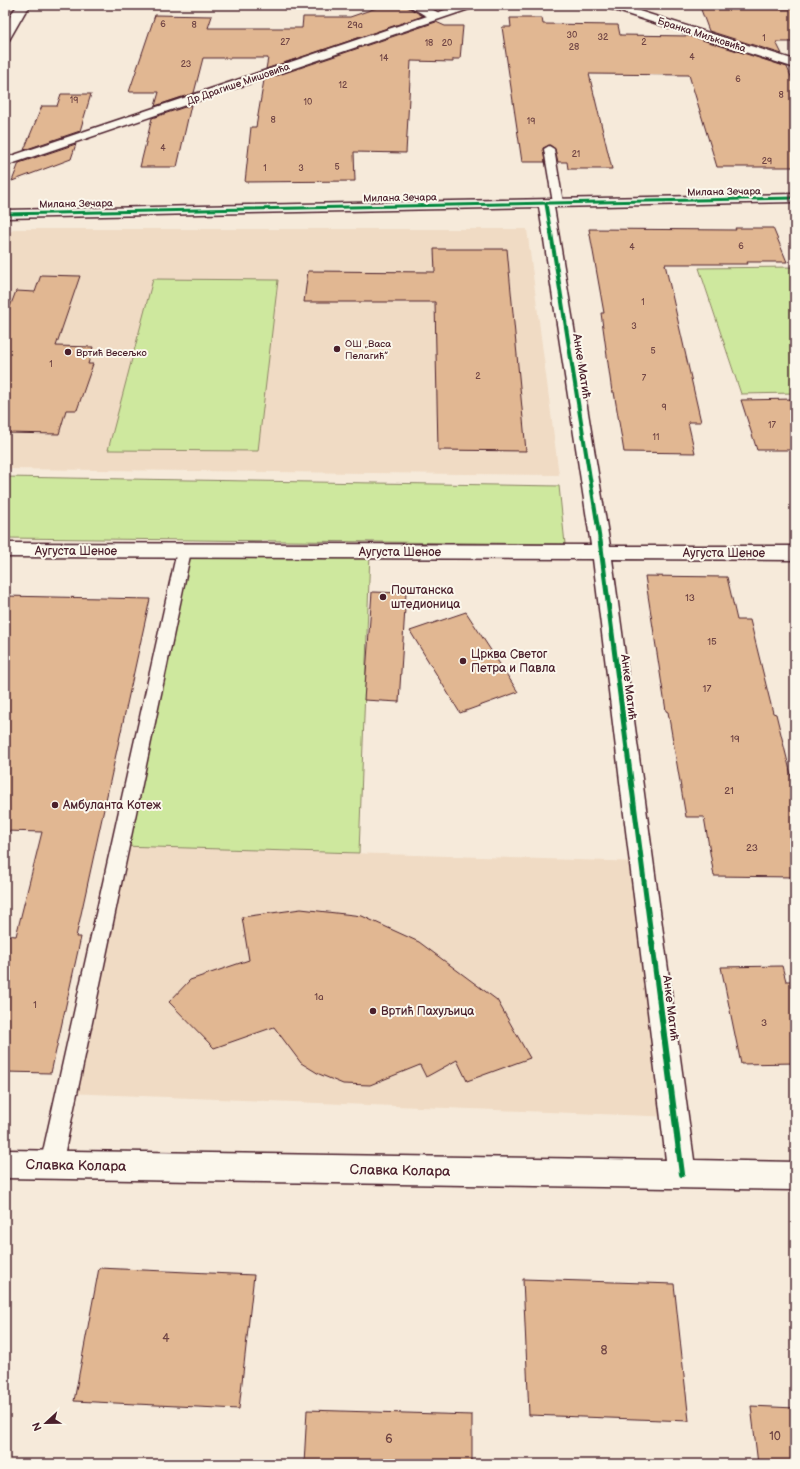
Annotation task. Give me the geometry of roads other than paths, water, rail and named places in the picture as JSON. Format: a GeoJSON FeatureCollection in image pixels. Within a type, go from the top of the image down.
{"type":"FeatureCollection","features":[{"type":"Feature","properties":{"kind":"street"},"geometry":{"type":"LineString","coordinates":[[5,38],[20,10],[26,5]]}},
{"type":"Feature","properties":{"kind":"street"},"geometry":{"type":"LineString","coordinates":[[415,5],[437,16]]}},
{"type":"Feature","properties":{"kind":"street","name":"Др Драгише Мишовића"},"geometry":{"type":"LineString","coordinates":[[5,162],[471,5]]}},
{"type":"Feature","properties":{"kind":"street","name":"Бранка Миљковића"},"geometry":{"type":"LineString","coordinates":[[609,5],[795,64]]}},
{"type":"Feature","properties":{"kind":"street","name":"Милана Зечара"},"geometry":{"type":"LineString","coordinates":[[5,214],[795,198]]}},
{"type":"Feature","properties":{"kind":"street","name":"Анке Матић"},"geometry":{"type":"LineString","coordinates":[[552,204],[602,553],[682,1174]]}},
{"type":"Feature","properties":{"kind":"street","name":"Аугуста Шеное"},"geometry":{"type":"LineString","coordinates":[[5,550],[795,553]]}},
{"type":"Feature","properties":{"kind":"street","name":"Славка Колара"},"geometry":{"type":"LineString","coordinates":[[5,1164],[795,1176]]}},
{"type":"Feature","properties":{"kind":"lane"},"geometry":{"type":"LineString","coordinates":[[549,148],[552,204]]}},
{"type":"Feature","properties":{"kind":"lane"},"geometry":{"type":"LineString","coordinates":[[51,1165],[184,551]]}},
{"type":"Feature","properties":{"kind":"place","name":"ОШ „Васа Пелагић”"},"geometry":{"type":"Point","coordinates":[337,349]}},
{"type":"Feature","properties":{"kind":"place","name":"Вртић Весељко"},"geometry":{"type":"Point","coordinates":[68,352]}},
{"type":"Feature","properties":{"kind":"place","name":"Поштанска штедионица"},"geometry":{"type":"Point","coordinates":[383,597]}},
{"type":"Feature","properties":{"kind":"place","name":"Црква Светог Петра и Павла"},"geometry":{"type":"Point","coordinates":[463,661]}},
{"type":"Feature","properties":{"kind":"place","name":"Амбуланта Котеж"},"geometry":{"type":"Point","coordinates":[55,805]}},
{"type":"Feature","properties":{"kind":"place","name":"Вртић Пахуљица"},"geometry":{"type":"Point","coordinates":[373,1011]}}]}
